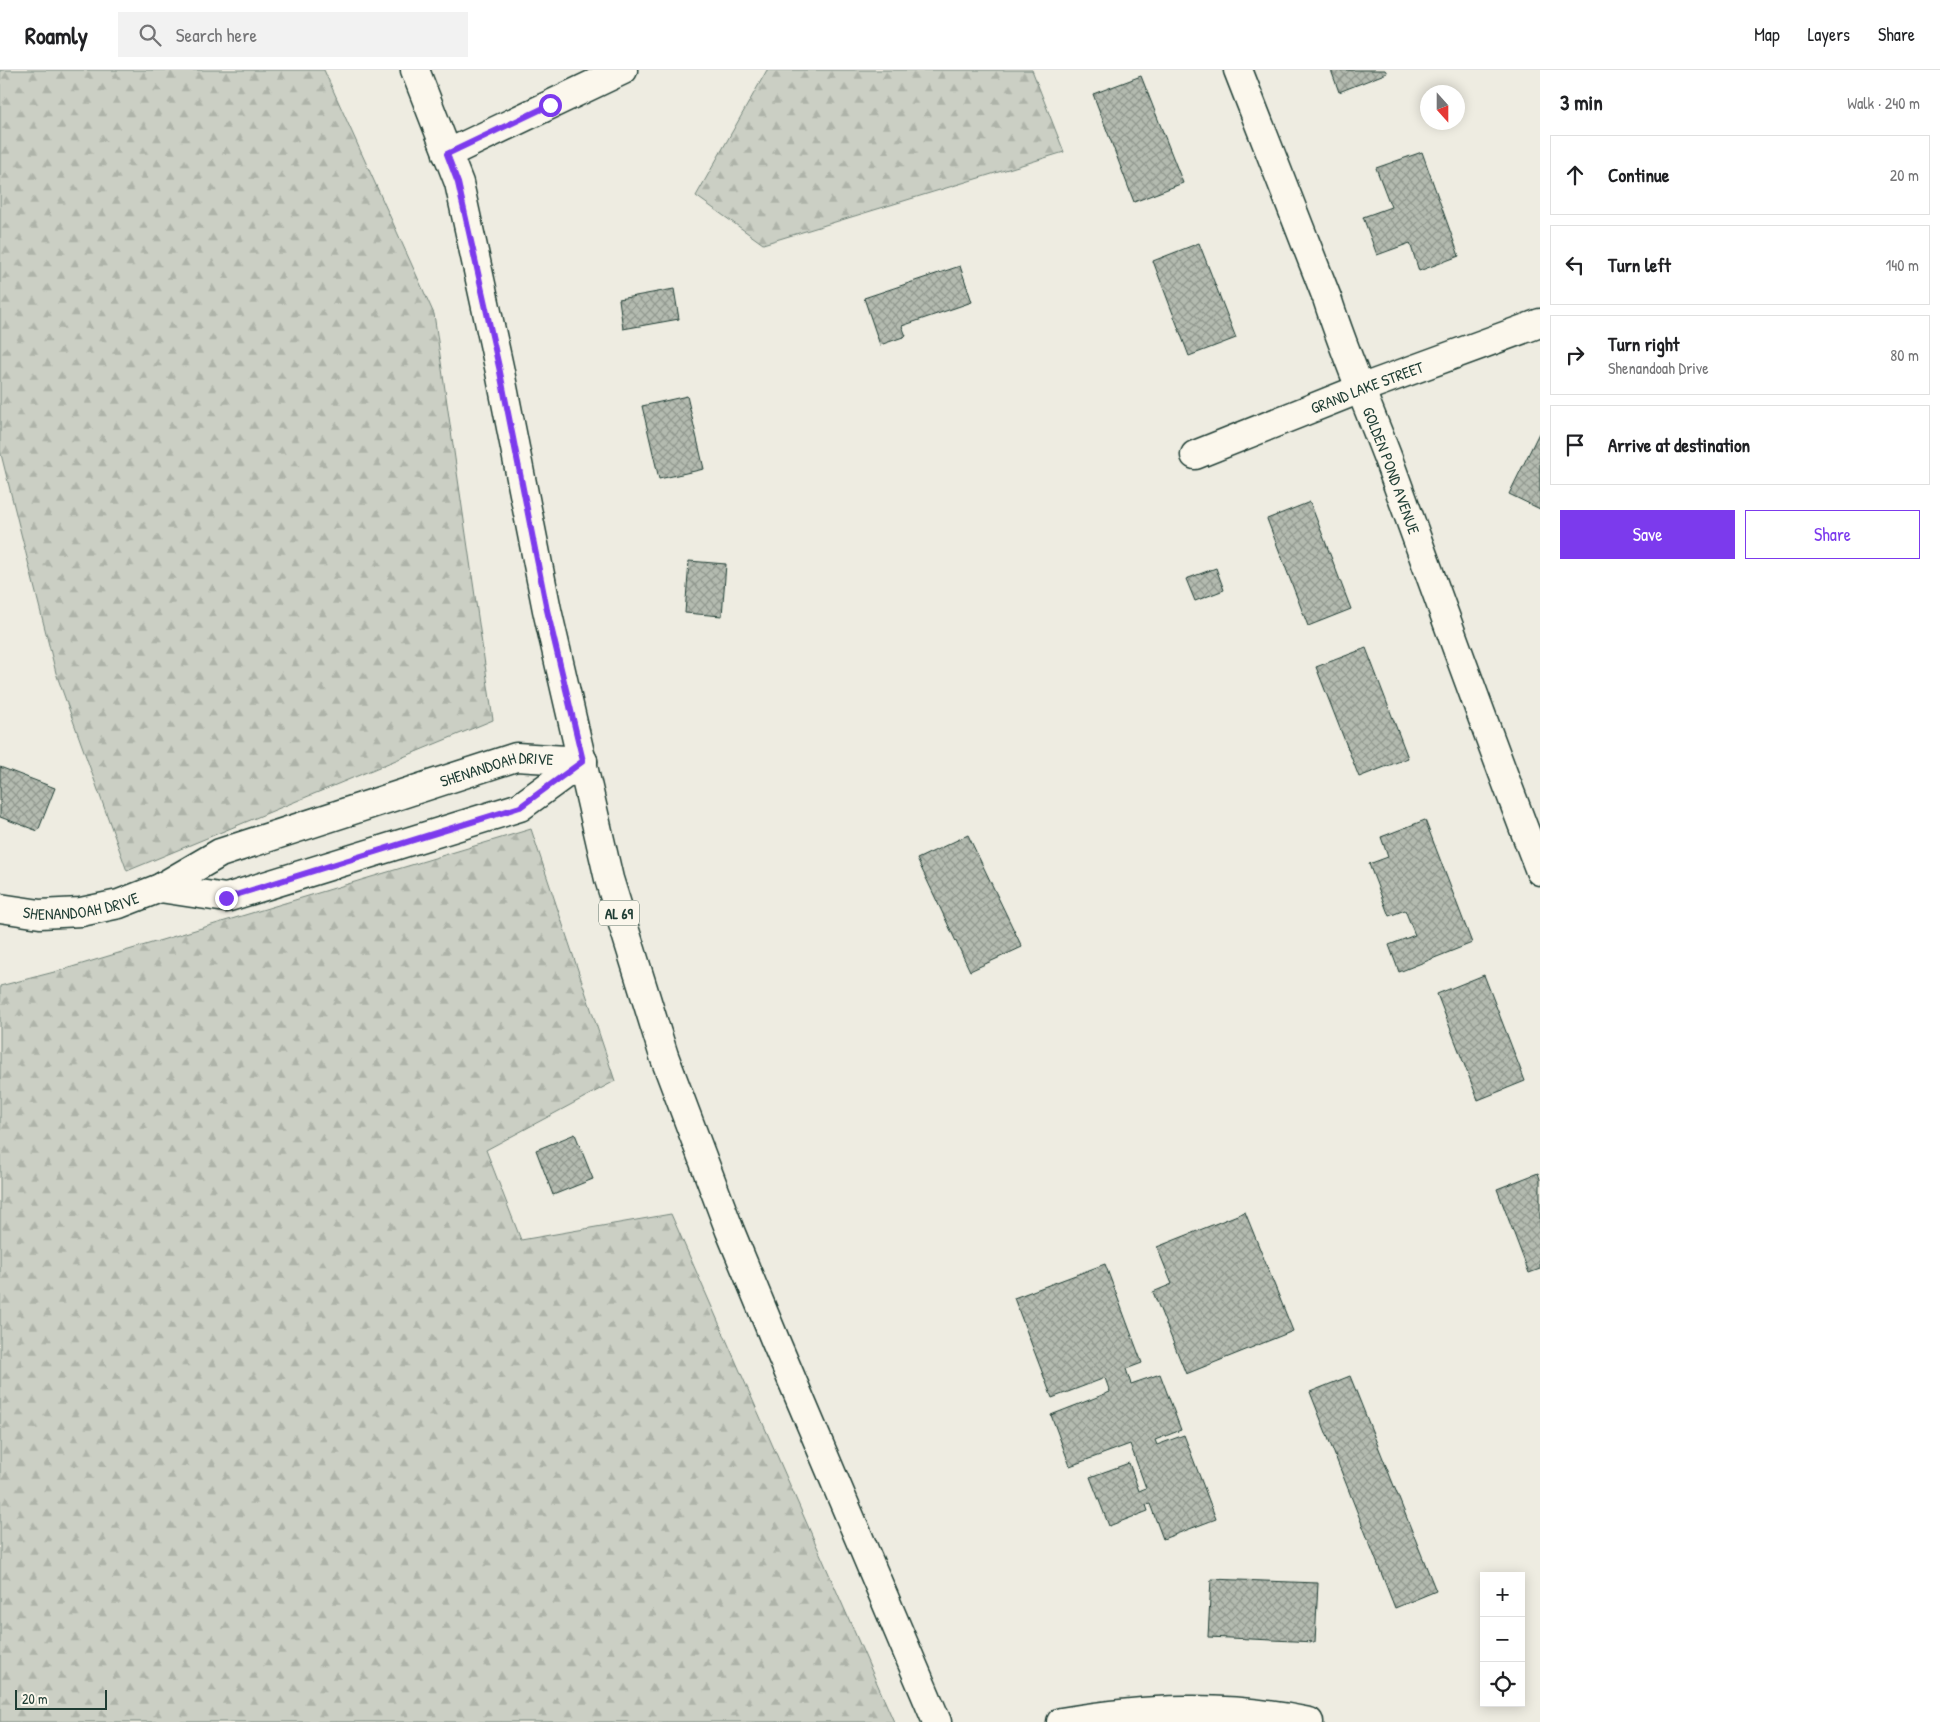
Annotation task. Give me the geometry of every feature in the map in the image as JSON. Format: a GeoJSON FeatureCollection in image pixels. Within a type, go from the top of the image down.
{"type":"FeatureCollection","features":[{"type":"Feature","properties":{"kind":"street","name":"AL 69"},"geometry":{"type":"LineString","coordinates":[[415,70],[461,193],[499,367],[547,610],[609,879],[664,1056],[767,1322],[937,1722]]}},
{"type":"Feature","properties":{"kind":"street"},"geometry":{"type":"LineString","coordinates":[[447,154],[623,70]]}},
{"type":"Feature","properties":{"kind":"street","name":"GOLDEN POND AVENUE"},"geometry":{"type":"LineString","coordinates":[[1238,70],[1328,298],[1487,734],[1540,871]]}},
{"type":"Feature","properties":{"kind":"street","name":"GRAND LAKE STREET"},"geometry":{"type":"LineString","coordinates":[[1195,455],[1360,389],[1540,323]]}},
{"type":"Feature","properties":{"kind":"street","name":"SHENANDOAH DRIVE"},"geometry":{"type":"LineString","coordinates":[[0,908],[40,914],[81,912],[119,904],[160,888],[220,853],[516,757],[583,761]]}},
{"type":"Feature","properties":{"kind":"street","name":"SHENANDOAH DRIVE"},"geometry":{"type":"LineString","coordinates":[[160,888],[226,898],[520,807],[583,761]]}},
{"type":"Feature","properties":{"kind":"street"},"geometry":{"type":"LineString","coordinates":[[1061,1722],[1129,1712],[1205,1709],[1244,1710],[1309,1722]]}},
{"type":"Feature","properties":{"kind":"green space"},"geometry":{"type":"Polygon","coordinates":[[[0,70],[324,70],[434,314],[493,720],[127,871],[56,673],[0,450],[0,70]]]}},
{"type":"Feature","properties":{"kind":"green space"},"geometry":{"type":"Polygon","coordinates":[[[767,70],[1032,70],[1064,152],[763,244],[696,196],[767,70]]]}},
{"type":"Feature","properties":{"kind":"green space"},"geometry":{"type":"Polygon","coordinates":[[[531,829],[615,1081],[486,1150],[521,1240],[671,1214],[894,1722],[0,1722],[0,986],[62,970],[531,829]]]}},
{"type":"Feature","properties":{"kind":"building"},"geometry":{"type":"Polygon","coordinates":[[[1331,70],[1385,70],[1387,73],[1339,92],[1331,70]]]}},
{"type":"Feature","properties":{"kind":"building"},"geometry":{"type":"Polygon","coordinates":[[[1141,76],[1183,183],[1134,202],[1093,94],[1141,76]]]}},
{"type":"Feature","properties":{"kind":"building"},"geometry":{"type":"Polygon","coordinates":[[[1422,152],[1459,256],[1419,271],[1410,243],[1377,255],[1363,217],[1391,207],[1376,168],[1422,152]]]}},
{"type":"Feature","properties":{"kind":"building"},"geometry":{"type":"Polygon","coordinates":[[[1199,243],[1236,338],[1189,356],[1153,261],[1199,243]]]}},
{"type":"Feature","properties":{"kind":"building"},"geometry":{"type":"Polygon","coordinates":[[[960,266],[972,302],[902,326],[906,336],[880,345],[864,298],[960,266]]]}},
{"type":"Feature","properties":{"kind":"building"},"geometry":{"type":"Polygon","coordinates":[[[674,289],[679,319],[623,329],[619,299],[674,289]]]}},
{"type":"Feature","properties":{"kind":"building"},"geometry":{"type":"Polygon","coordinates":[[[687,396],[704,469],[659,479],[642,406],[687,396]]]}},
{"type":"Feature","properties":{"kind":"building"},"geometry":{"type":"Polygon","coordinates":[[[1540,434],[1540,509],[1509,494],[1540,434]]]}},
{"type":"Feature","properties":{"kind":"building"},"geometry":{"type":"Polygon","coordinates":[[[1310,502],[1351,609],[1308,626],[1267,519],[1310,502]]]}},
{"type":"Feature","properties":{"kind":"building"},"geometry":{"type":"Polygon","coordinates":[[[689,561],[726,564],[722,616],[685,613],[689,561]]]}},
{"type":"Feature","properties":{"kind":"building"},"geometry":{"type":"Polygon","coordinates":[[[1216,568],[1224,590],[1195,601],[1186,579],[1216,568]]]}},
{"type":"Feature","properties":{"kind":"building"},"geometry":{"type":"Polygon","coordinates":[[[1366,648],[1408,758],[1359,777],[1316,667],[1366,648]]]}},
{"type":"Feature","properties":{"kind":"building"},"geometry":{"type":"Polygon","coordinates":[[[0,767],[55,788],[38,831],[0,817],[0,767]]]}},
{"type":"Feature","properties":{"kind":"building"},"geometry":{"type":"Polygon","coordinates":[[[1425,820],[1472,943],[1399,972],[1389,945],[1415,935],[1405,910],[1389,916],[1369,864],[1388,857],[1381,837],[1425,820]]]}},
{"type":"Feature","properties":{"kind":"building"},"geometry":{"type":"Polygon","coordinates":[[[968,835],[1022,947],[970,971],[917,859],[968,835]]]}},
{"type":"Feature","properties":{"kind":"building"},"geometry":{"type":"Polygon","coordinates":[[[1484,975],[1525,1081],[1478,1100],[1437,994],[1484,975]]]}},
{"type":"Feature","properties":{"kind":"building"},"geometry":{"type":"Polygon","coordinates":[[[575,1134],[593,1179],[553,1195],[536,1150],[575,1134]]]}},
{"type":"Feature","properties":{"kind":"building"},"geometry":{"type":"Polygon","coordinates":[[[1538,1173],[1540,1179],[1540,1269],[1529,1273],[1497,1189],[1538,1173]]]}},
{"type":"Feature","properties":{"kind":"building"},"geometry":{"type":"Polygon","coordinates":[[[1245,1212],[1293,1331],[1186,1374],[1153,1292],[1172,1284],[1157,1247],[1245,1212]]]}},
{"type":"Feature","properties":{"kind":"building"},"geometry":{"type":"Polygon","coordinates":[[[1105,1264],[1142,1363],[1126,1369],[1131,1384],[1160,1374],[1181,1430],[1155,1440],[1157,1445],[1184,1435],[1216,1519],[1163,1539],[1150,1504],[1146,1505],[1148,1511],[1109,1526],[1090,1477],[1129,1463],[1139,1491],[1146,1488],[1130,1444],[1070,1466],[1051,1415],[1110,1392],[1105,1378],[1052,1398],[1014,1298],[1105,1264]]]}},
{"type":"Feature","properties":{"kind":"building"},"geometry":{"type":"Polygon","coordinates":[[[1350,1376],[1436,1591],[1395,1608],[1310,1392],[1350,1376]]]}},
{"type":"Feature","properties":{"kind":"building"},"geometry":{"type":"Polygon","coordinates":[[[1211,1579],[1318,1583],[1315,1642],[1208,1637],[1211,1579]]]}},
{"type":"Feature","properties":{"kind":"route"},"geometry":{"type":"LineString","coordinates":[[226,898],[520,807],[583,761],[547,610],[499,367],[458,183],[447,154],[550,105]]}}]}
